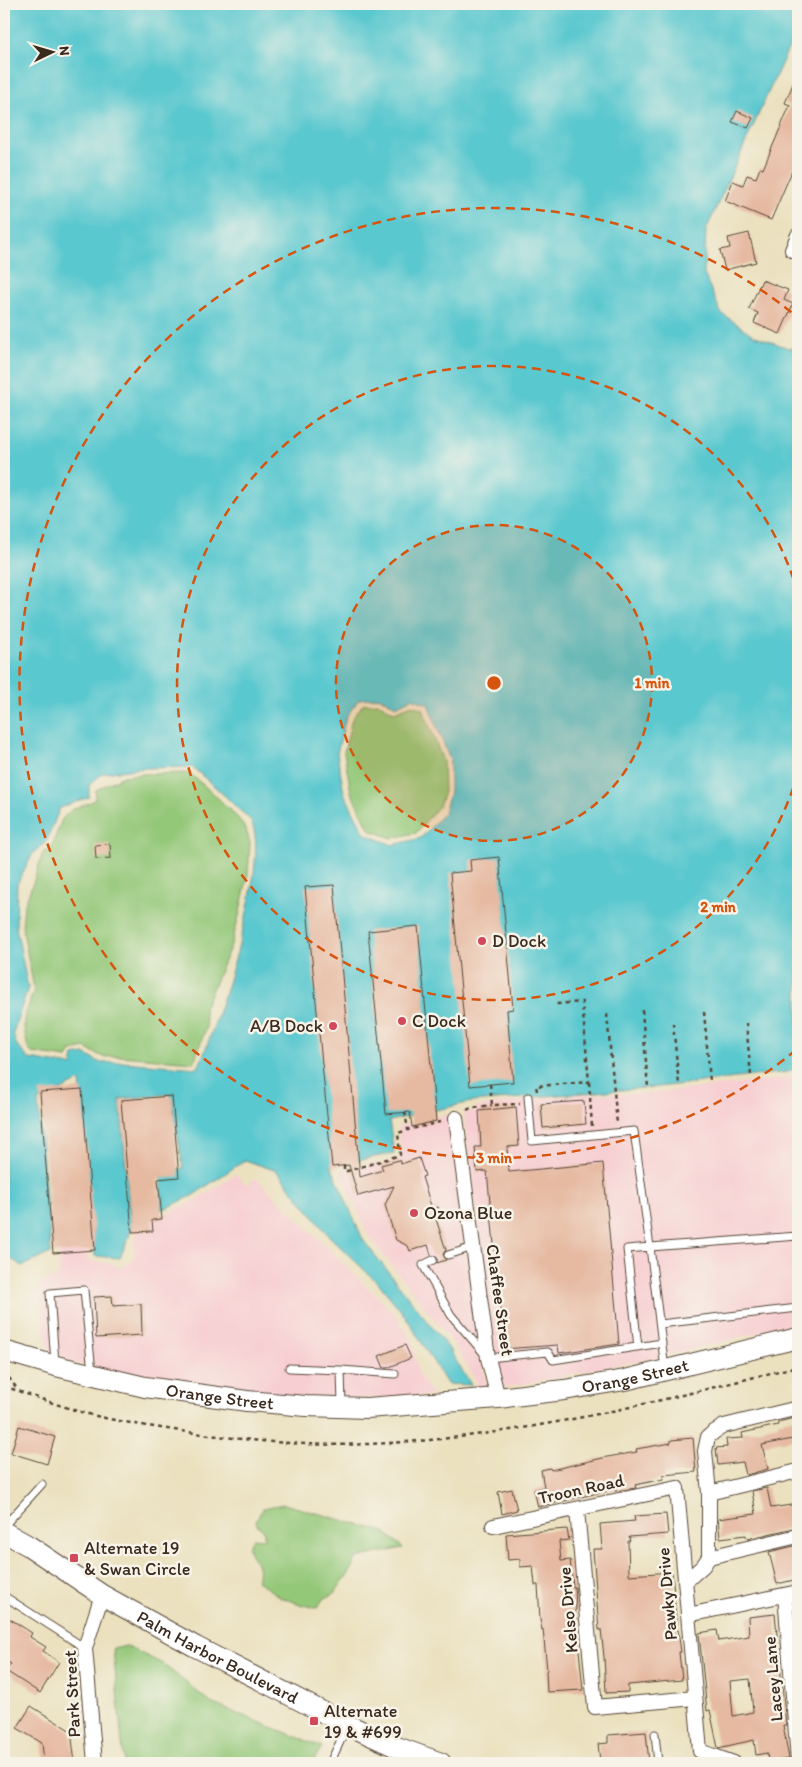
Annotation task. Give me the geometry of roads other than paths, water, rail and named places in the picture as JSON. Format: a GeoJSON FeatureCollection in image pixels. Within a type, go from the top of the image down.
{"type":"FeatureCollection","features":[{"type":"Feature","properties":{"kind":"street"},"geometry":{"type":"LineString","coordinates":[[792,250],[798,235]]}},
{"type":"Feature","properties":{"kind":"street","name":"Chaffee Street"},"geometry":{"type":"LineString","coordinates":[[456,1118],[488,1358],[498,1398]]}},
{"type":"Feature","properties":{"kind":"street","name":"Orange Street"},"geometry":{"type":"LineString","coordinates":[[4,1351],[56,1366],[145,1387],[248,1401],[342,1408],[498,1398],[608,1382],[798,1338]]}},
{"type":"Feature","properties":{"kind":"street"},"geometry":{"type":"LineString","coordinates":[[686,1581],[703,1566],[709,1557],[709,1493],[705,1451],[708,1437],[724,1426],[798,1408]]}},
{"type":"Feature","properties":{"kind":"street"},"geometry":{"type":"LineString","coordinates":[[709,1493],[798,1471]]}},
{"type":"Feature","properties":{"kind":"street","name":"Troon Road"},"geometry":{"type":"LineString","coordinates":[[493,1526],[677,1488]]}},
{"type":"Feature","properties":{"kind":"street","name":"Pawky Drive"},"geometry":{"type":"LineString","coordinates":[[677,1488],[700,1752],[734,1763]]}},
{"type":"Feature","properties":{"kind":"street","name":"Kelso Drive"},"geometry":{"type":"LineString","coordinates":[[577,1510],[595,1707],[695,1698]]}},
{"type":"Feature","properties":{"kind":"street","name":"Palm Harbor Boulevard"},"geometry":{"type":"LineString","coordinates":[[4,1532],[29,1546],[102,1595],[196,1647],[348,1725],[394,1746],[441,1763]]}},
{"type":"Feature","properties":{"kind":"street"},"geometry":{"type":"LineString","coordinates":[[709,1557],[798,1536]]}},
{"type":"Feature","properties":{"kind":"street"},"geometry":{"type":"LineString","coordinates":[[688,1615],[792,1593]]}},
{"type":"Feature","properties":{"kind":"street","name":"Lacey Lane"},"geometry":{"type":"LineString","coordinates":[[792,1593],[798,1760]]}},
{"type":"Feature","properties":{"kind":"street","name":"Park Street"},"geometry":{"type":"LineString","coordinates":[[95,1763],[85,1648],[102,1595]]}},
{"type":"Feature","properties":{"kind":"lane"},"geometry":{"type":"LineString","coordinates":[[528,1097],[532,1141],[634,1131],[665,1370]]}},
{"type":"Feature","properties":{"kind":"lane"},"geometry":{"type":"LineString","coordinates":[[638,1347],[627,1249],[798,1236]]}},
{"type":"Feature","properties":{"kind":"lane"},"geometry":{"type":"LineString","coordinates":[[448,1255],[473,1247]]}},
{"type":"Feature","properties":{"kind":"lane"},"geometry":{"type":"LineString","coordinates":[[433,1260],[423,1265],[451,1315],[488,1358],[548,1352],[553,1360],[662,1343]]}},
{"type":"Feature","properties":{"kind":"lane"},"geometry":{"type":"LineString","coordinates":[[56,1366],[50,1293],[84,1290],[92,1375]]}},
{"type":"Feature","properties":{"kind":"lane"},"geometry":{"type":"LineString","coordinates":[[660,1324],[798,1308]]}},
{"type":"Feature","properties":{"kind":"lane"},"geometry":{"type":"LineString","coordinates":[[289,1368],[395,1374]]}},
{"type":"Feature","properties":{"kind":"lane"},"geometry":{"type":"LineString","coordinates":[[341,1370],[342,1408]]}},
{"type":"Feature","properties":{"kind":"lane"},"geometry":{"type":"LineString","coordinates":[[4,1526],[42,1484]]}},
{"type":"Feature","properties":{"kind":"lane"},"geometry":{"type":"LineString","coordinates":[[4,1596],[85,1648]]}},
{"type":"Feature","properties":{"kind":"lane"},"geometry":{"type":"LineString","coordinates":[[330,1763],[348,1725]]}},
{"type":"Feature","properties":{"kind":"lane"},"geometry":{"type":"LineString","coordinates":[[655,1734],[658,1763]]}},
{"type":"Feature","properties":{"kind":"water"},"geometry":{"type":"Polygon","coordinates":[[[4,4],[798,4],[798,27],[706,230],[704,274],[721,313],[753,335],[788,348],[798,348],[798,1066],[788,1072],[658,1087],[471,1102],[389,1121],[394,1153],[331,1166],[363,1240],[447,1346],[471,1385],[447,1384],[406,1317],[381,1286],[329,1236],[277,1171],[245,1160],[192,1196],[162,1210],[161,1175],[183,1168],[171,1094],[120,1099],[131,1231],[120,1258],[95,1256],[80,1081],[38,1101],[51,1253],[22,1266],[4,1254],[4,4]],[[379,697],[359,699],[346,717],[337,753],[344,793],[365,834],[393,845],[421,838],[444,813],[450,792],[450,760],[428,704],[412,698],[396,706],[379,697]],[[192,767],[143,768],[103,773],[89,785],[89,797],[60,808],[46,842],[33,853],[17,884],[16,927],[28,988],[13,1033],[17,1046],[29,1059],[72,1066],[74,1056],[84,1054],[101,1063],[121,1062],[198,1068],[229,981],[240,943],[254,870],[256,841],[250,819],[192,767]]]}},
{"type":"Feature","properties":{"kind":"place","name":"D Dock"},"geometry":{"type":"Point","coordinates":[482,941]}},
{"type":"Feature","properties":{"kind":"place","name":"C Dock"},"geometry":{"type":"Point","coordinates":[402,1021]}},
{"type":"Feature","properties":{"kind":"place","name":"A/B Dock"},"geometry":{"type":"Point","coordinates":[333,1026]}},
{"type":"Feature","properties":{"kind":"place","name":"Ozona Blue"},"geometry":{"type":"Point","coordinates":[414,1213]}},
{"type":"Feature","properties":{"kind":"place","name":"Alternate 19 & Swan Circle"},"geometry":{"type":"Point","coordinates":[74,1558]}},
{"type":"Feature","properties":{"kind":"place","name":"Alternate 19 & #699"},"geometry":{"type":"Point","coordinates":[314,1721]}}]}
